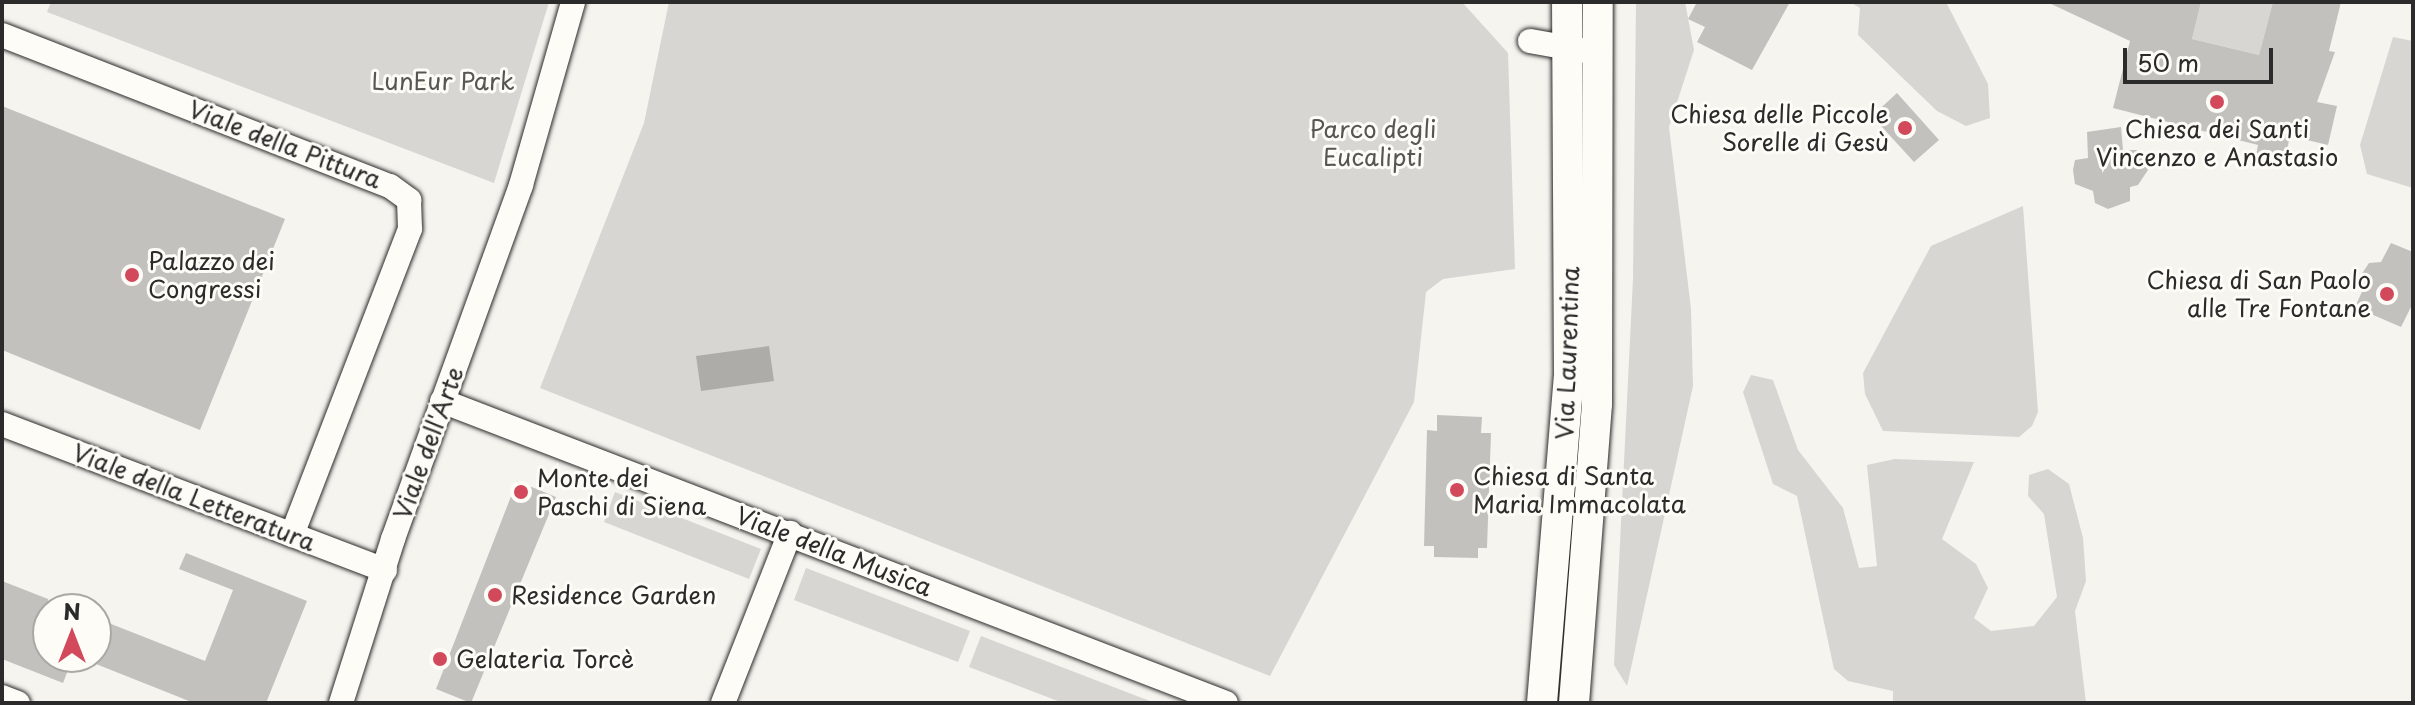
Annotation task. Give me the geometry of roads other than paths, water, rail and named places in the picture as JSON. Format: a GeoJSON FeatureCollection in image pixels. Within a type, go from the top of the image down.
{"type":"FeatureCollection","features":[{"type":"Feature","properties":{"kind":"main road","name":"Via Laurentina"},"geometry":{"type":"LineString","coordinates":[[1542,703],[1569,378],[1567,2]]}},
{"type":"Feature","properties":{"kind":"main road","name":"Via Laurentina"},"geometry":{"type":"LineString","coordinates":[[1574,703],[1597,404],[1598,2]]}},
{"type":"Feature","properties":{"kind":"street","name":"Viale dell'Arte"},"geometry":{"type":"LineString","coordinates":[[341,703],[442,401],[521,185],[573,2]]}},
{"type":"Feature","properties":{"kind":"street","name":"Viale della Pittura"},"geometry":{"type":"LineString","coordinates":[[2,35],[390,186],[409,200],[410,229],[292,535]]}},
{"type":"Feature","properties":{"kind":"street"},"geometry":{"type":"LineString","coordinates":[[1530,41],[1568,52],[1600,46]]}},
{"type":"Feature","properties":{"kind":"street","name":"Viale della Musica"},"geometry":{"type":"LineString","coordinates":[[442,401],[1226,703]]}},
{"type":"Feature","properties":{"kind":"street","name":"Viale della Letteratura"},"geometry":{"type":"LineString","coordinates":[[2,424],[385,570]]}},
{"type":"Feature","properties":{"kind":"street"},"geometry":{"type":"LineString","coordinates":[[723,703],[790,533]]}},
{"type":"Feature","properties":{"kind":"street"},"geometry":{"type":"LineString","coordinates":[[2,697],[18,703]]}},
{"type":"Feature","properties":{"kind":"place","name":"Chiesa dei Santi Vincenzo e Anastasio"},"geometry":{"type":"Point","coordinates":[2217,102]}},
{"type":"Feature","properties":{"kind":"place","name":"Chiesa delle Piccole Sorelle di Gesù"},"geometry":{"type":"Point","coordinates":[1905,128]}},
{"type":"Feature","properties":{"kind":"place","name":"Palazzo dei Congressi"},"geometry":{"type":"Point","coordinates":[132,275]}},
{"type":"Feature","properties":{"kind":"place","name":"Chiesa di San Paolo alle Tre Fontane"},"geometry":{"type":"Point","coordinates":[2387,294]}},
{"type":"Feature","properties":{"kind":"place","name":"Chiesa di Santa Maria Immacolata"},"geometry":{"type":"Point","coordinates":[1457,490]}},
{"type":"Feature","properties":{"kind":"place","name":"Monte dei Paschi di Siena"},"geometry":{"type":"Point","coordinates":[521,492]}},
{"type":"Feature","properties":{"kind":"place","name":"Residence Garden"},"geometry":{"type":"Point","coordinates":[495,595]}},
{"type":"Feature","properties":{"kind":"place","name":"Gelateria Torcè"},"geometry":{"type":"Point","coordinates":[440,659]}},
{"type":"Feature","properties":{"kind":"park label","name":"LunEur Park"},"geometry":{"type":"Point","coordinates":[443,81]}},
{"type":"Feature","properties":{"kind":"park label","name":"Parco degli Eucalipti"},"geometry":{"type":"Point","coordinates":[1373,143]}}]}
